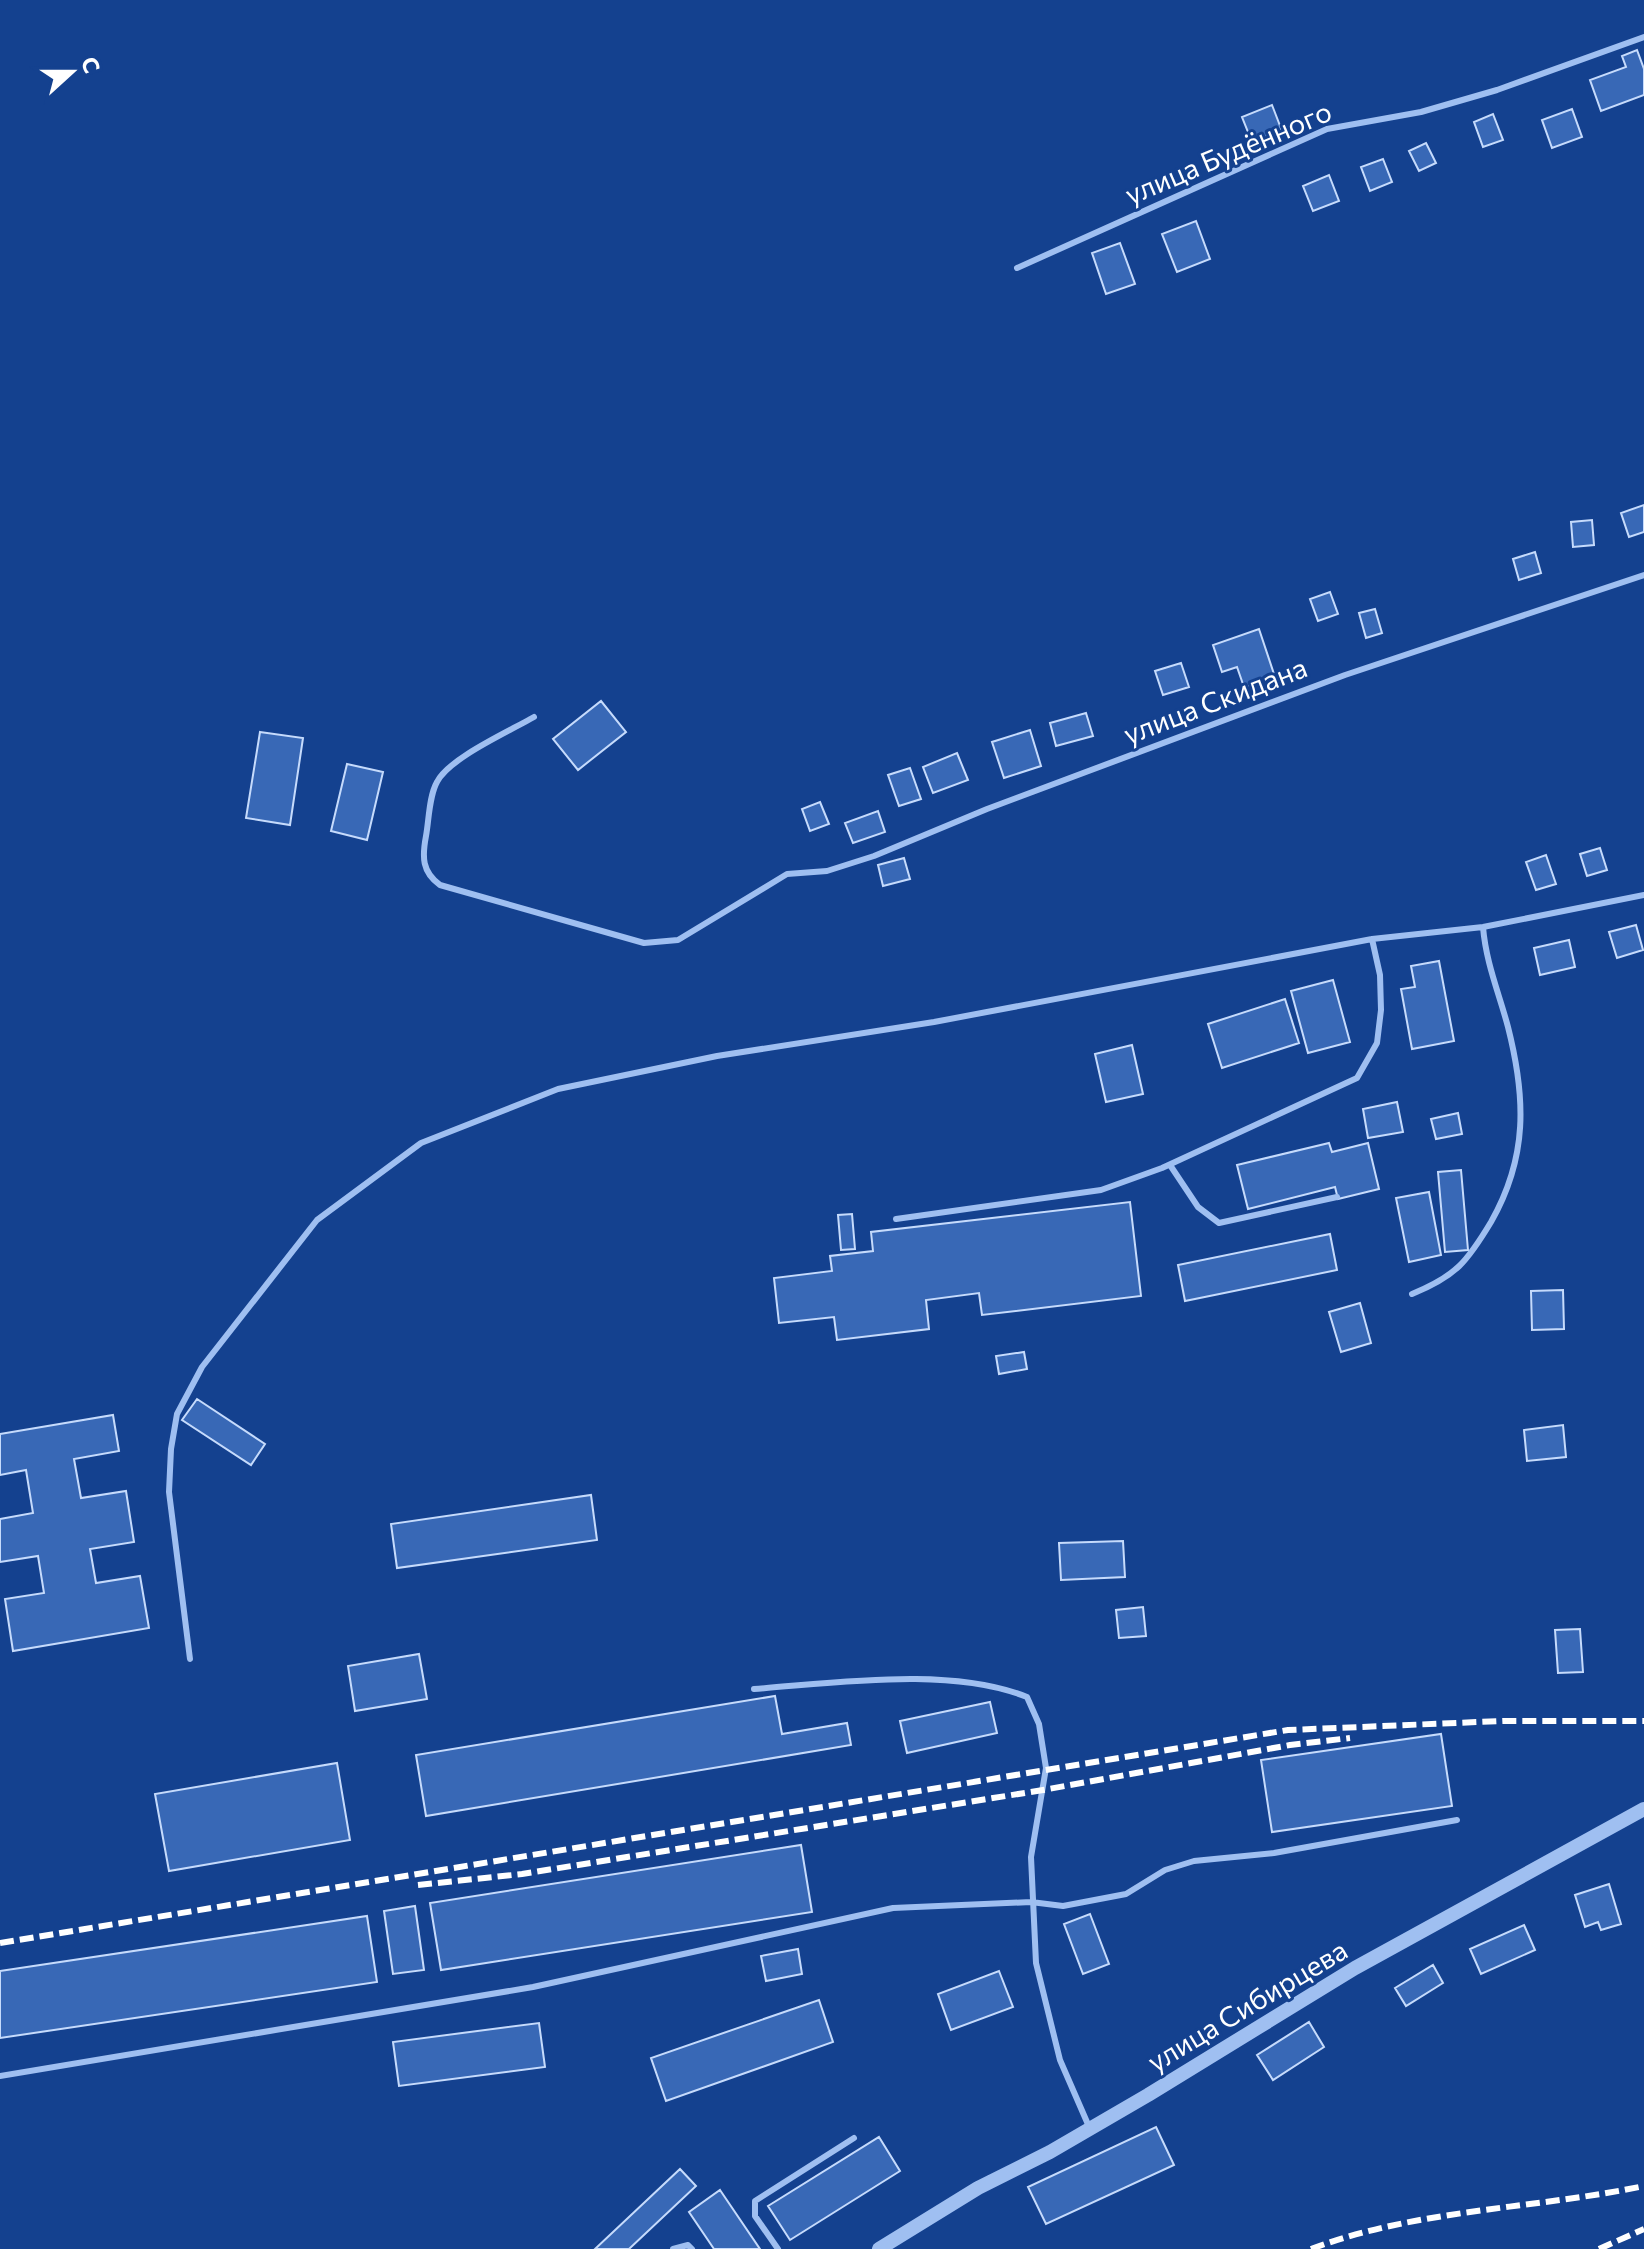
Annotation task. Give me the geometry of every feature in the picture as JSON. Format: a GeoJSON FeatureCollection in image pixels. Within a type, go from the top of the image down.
{"type":"FeatureCollection","features":[{"type":"Feature","properties":{"kind":"street","name":"улица Сибирцева"},"geometry":{"type":"LineString","coordinates":[[879,2249],[978,2188],[1090,2129],[1355,1968],[1644,1809]]}},
{"type":"Feature","properties":{"kind":"lane","name":"улица Будённого"},"geometry":{"type":"LineString","coordinates":[[1017,268],[1327,129],[1421,112],[1497,90],[1644,37]]}},
{"type":"Feature","properties":{"kind":"lane","name":"улица Скидана"},"geometry":{"type":"LineString","coordinates":[[534,717],[452,765],[437,782],[424,866],[429,877],[440,885],[644,943],[678,940],[787,874],[827,871],[874,856],[987,809],[1345,675],[1644,575]]}},
{"type":"Feature","properties":{"kind":"lane"},"geometry":{"type":"LineString","coordinates":[[190,1659],[169,1492],[177,1414],[202,1367],[317,1220],[421,1143],[558,1089],[717,1056],[934,1022],[1372,939],[1483,927],[1644,895]]}},
{"type":"Feature","properties":{"kind":"lane"},"geometry":{"type":"LineString","coordinates":[[1412,1294],[1434,1285],[1467,1262],[1503,1200],[1519,1148],[1524,1112],[1508,1026],[1485,951],[1483,927]]}},
{"type":"Feature","properties":{"kind":"lane"},"geometry":{"type":"LineString","coordinates":[[896,1219],[1101,1190],[1170,1165],[1357,1078],[1377,1043],[1381,1010],[1380,975],[1372,939]]}},
{"type":"Feature","properties":{"kind":"lane"},"geometry":{"type":"LineString","coordinates":[[1170,1165],[1198,1207],[1219,1223],[1337,1197]]}},
{"type":"Feature","properties":{"kind":"lane"},"geometry":{"type":"LineString","coordinates":[[754,1689],[887,1679],[998,1685],[1027,1697],[1039,1724],[1046,1768],[1031,1857],[1036,1963],[1060,2060],[1090,2129]]}},
{"type":"Feature","properties":{"kind":"lane"},"geometry":{"type":"LineString","coordinates":[[0,2076],[533,1987],[893,1908],[1031,1902],[1063,1906],[1126,1894],[1165,1870],[1194,1861],[1274,1853],[1457,1820]]}},
{"type":"Feature","properties":{"kind":"lane"},"geometry":{"type":"LineString","coordinates":[[778,2249],[755,2216],[755,2201],[854,2138]]}},
{"type":"Feature","properties":{"kind":"lane"},"geometry":{"type":"LineString","coordinates":[[673,2249],[688,2245],[692,2249]]}},
{"type":"Feature","properties":{"kind":"building"},"geometry":{"type":"Polygon","coordinates":[[[1637,50],[1644,69],[1644,95],[1601,111],[1590,80],[1626,67],[1622,56],[1637,50]]]}},
{"type":"Feature","properties":{"kind":"building"},"geometry":{"type":"Polygon","coordinates":[[[1272,105],[1282,131],[1252,142],[1242,117],[1272,105]]]}},
{"type":"Feature","properties":{"kind":"building"},"geometry":{"type":"Polygon","coordinates":[[[1572,109],[1582,137],[1552,148],[1542,120],[1572,109]]]}},
{"type":"Feature","properties":{"kind":"building"},"geometry":{"type":"Polygon","coordinates":[[[1493,114],[1503,140],[1483,147],[1474,122],[1493,114]]]}},
{"type":"Feature","properties":{"kind":"building"},"geometry":{"type":"Polygon","coordinates":[[[1426,143],[1436,163],[1419,171],[1409,151],[1426,143]]]}},
{"type":"Feature","properties":{"kind":"building"},"geometry":{"type":"Polygon","coordinates":[[[1383,159],[1392,182],[1370,191],[1361,167],[1383,159]]]}},
{"type":"Feature","properties":{"kind":"building"},"geometry":{"type":"Polygon","coordinates":[[[1329,175],[1339,201],[1313,211],[1303,186],[1329,175]]]}},
{"type":"Feature","properties":{"kind":"building"},"geometry":{"type":"Polygon","coordinates":[[[1196,221],[1210,259],[1177,272],[1162,234],[1196,221]]]}},
{"type":"Feature","properties":{"kind":"building"},"geometry":{"type":"Polygon","coordinates":[[[1120,243],[1135,284],[1106,294],[1092,253],[1120,243]]]}},
{"type":"Feature","properties":{"kind":"building"},"geometry":{"type":"Polygon","coordinates":[[[1644,505],[1644,532],[1629,537],[1621,513],[1644,505]]]}},
{"type":"Feature","properties":{"kind":"building"},"geometry":{"type":"Polygon","coordinates":[[[1592,520],[1594,545],[1573,547],[1571,522],[1592,520]]]}},
{"type":"Feature","properties":{"kind":"building"},"geometry":{"type":"Polygon","coordinates":[[[1535,552],[1541,573],[1519,580],[1513,559],[1535,552]]]}},
{"type":"Feature","properties":{"kind":"building"},"geometry":{"type":"Polygon","coordinates":[[[1330,592],[1338,614],[1318,621],[1310,599],[1330,592]]]}},
{"type":"Feature","properties":{"kind":"building"},"geometry":{"type":"Polygon","coordinates":[[[1375,609],[1382,633],[1366,638],[1359,613],[1375,609]]]}},
{"type":"Feature","properties":{"kind":"building"},"geometry":{"type":"Polygon","coordinates":[[[1259,629],[1275,677],[1244,687],[1237,667],[1222,672],[1213,645],[1259,629]]]}},
{"type":"Feature","properties":{"kind":"building"},"geometry":{"type":"Polygon","coordinates":[[[1181,663],[1189,687],[1163,695],[1155,671],[1181,663]]]}},
{"type":"Feature","properties":{"kind":"building"},"geometry":{"type":"Polygon","coordinates":[[[601,701],[626,732],[578,770],[553,739],[601,701]]]}},
{"type":"Feature","properties":{"kind":"building"},"geometry":{"type":"Polygon","coordinates":[[[1086,713],[1093,736],[1056,746],[1050,723],[1086,713]]]}},
{"type":"Feature","properties":{"kind":"building"},"geometry":{"type":"Polygon","coordinates":[[[1030,730],[1041,766],[1004,778],[992,742],[1030,730]]]}},
{"type":"Feature","properties":{"kind":"building"},"geometry":{"type":"Polygon","coordinates":[[[260,732],[303,738],[290,825],[246,818],[260,732]]]}},
{"type":"Feature","properties":{"kind":"building"},"geometry":{"type":"Polygon","coordinates":[[[957,753],[968,780],[933,793],[923,767],[957,753]]]}},
{"type":"Feature","properties":{"kind":"building"},"geometry":{"type":"Polygon","coordinates":[[[347,764],[383,772],[367,840],[331,831],[347,764]]]}},
{"type":"Feature","properties":{"kind":"building"},"geometry":{"type":"Polygon","coordinates":[[[910,768],[921,799],[899,806],[888,775],[910,768]]]}},
{"type":"Feature","properties":{"kind":"building"},"geometry":{"type":"Polygon","coordinates":[[[820,802],[829,824],[810,831],[802,809],[820,802]]]}},
{"type":"Feature","properties":{"kind":"building"},"geometry":{"type":"Polygon","coordinates":[[[878,811],[885,832],[853,843],[845,823],[878,811]]]}},
{"type":"Feature","properties":{"kind":"building"},"geometry":{"type":"Polygon","coordinates":[[[1600,848],[1607,870],[1587,876],[1580,854],[1600,848]]]}},
{"type":"Feature","properties":{"kind":"building"},"geometry":{"type":"Polygon","coordinates":[[[1546,855],[1556,884],[1536,890],[1526,862],[1546,855]]]}},
{"type":"Feature","properties":{"kind":"building"},"geometry":{"type":"Polygon","coordinates":[[[904,858],[910,879],[883,886],[878,865],[904,858]]]}},
{"type":"Feature","properties":{"kind":"building"},"geometry":{"type":"Polygon","coordinates":[[[1636,925],[1643,950],[1617,958],[1609,932],[1636,925]]]}},
{"type":"Feature","properties":{"kind":"building"},"geometry":{"type":"Polygon","coordinates":[[[1569,940],[1575,967],[1540,975],[1534,948],[1569,940]]]}},
{"type":"Feature","properties":{"kind":"building"},"geometry":{"type":"Polygon","coordinates":[[[1439,961],[1454,1041],[1412,1049],[1401,989],[1415,987],[1411,966],[1439,961]]]}},
{"type":"Feature","properties":{"kind":"building"},"geometry":{"type":"Polygon","coordinates":[[[1333,980],[1350,1042],[1308,1053],[1291,991],[1333,980]]]}},
{"type":"Feature","properties":{"kind":"building"},"geometry":{"type":"Polygon","coordinates":[[[1285,999],[1299,1043],[1222,1068],[1208,1024],[1285,999]]]}},
{"type":"Feature","properties":{"kind":"building"},"geometry":{"type":"Polygon","coordinates":[[[1132,1045],[1143,1094],[1106,1102],[1095,1054],[1132,1045]]]}},
{"type":"Feature","properties":{"kind":"building"},"geometry":{"type":"Polygon","coordinates":[[[1397,1102],[1403,1132],[1368,1138],[1363,1109],[1397,1102]]]}},
{"type":"Feature","properties":{"kind":"building"},"geometry":{"type":"Polygon","coordinates":[[[1458,1113],[1462,1134],[1436,1139],[1431,1119],[1458,1113]]]}},
{"type":"Feature","properties":{"kind":"building"},"geometry":{"type":"Polygon","coordinates":[[[1329,1143],[1332,1152],[1368,1143],[1379,1189],[1338,1199],[1335,1187],[1248,1209],[1237,1165],[1329,1143]]]}},
{"type":"Feature","properties":{"kind":"building"},"geometry":{"type":"Polygon","coordinates":[[[1461,1170],[1468,1250],[1445,1252],[1438,1172],[1461,1170]]]}},
{"type":"Feature","properties":{"kind":"building"},"geometry":{"type":"Polygon","coordinates":[[[1429,1192],[1441,1255],[1409,1262],[1396,1198],[1429,1192]]]}},
{"type":"Feature","properties":{"kind":"building"},"geometry":{"type":"Polygon","coordinates":[[[1130,1202],[1141,1296],[982,1315],[979,1293],[926,1300],[929,1329],[837,1340],[834,1317],[779,1323],[774,1278],[832,1271],[830,1256],[873,1251],[871,1232],[1130,1202]]]}},
{"type":"Feature","properties":{"kind":"building"},"geometry":{"type":"Polygon","coordinates":[[[852,1214],[855,1249],[841,1250],[838,1215],[852,1214]]]}},
{"type":"Feature","properties":{"kind":"building"},"geometry":{"type":"Polygon","coordinates":[[[1330,1234],[1337,1270],[1185,1301],[1178,1265],[1330,1234]]]}},
{"type":"Feature","properties":{"kind":"building"},"geometry":{"type":"Polygon","coordinates":[[[1563,1290],[1564,1329],[1532,1330],[1531,1291],[1563,1290]]]}},
{"type":"Feature","properties":{"kind":"building"},"geometry":{"type":"Polygon","coordinates":[[[1360,1303],[1371,1343],[1341,1352],[1329,1312],[1360,1303]]]}},
{"type":"Feature","properties":{"kind":"building"},"geometry":{"type":"Polygon","coordinates":[[[1024,1352],[1027,1369],[999,1374],[996,1356],[1024,1352]]]}},
{"type":"Feature","properties":{"kind":"building"},"geometry":{"type":"Polygon","coordinates":[[[197,1399],[265,1444],[251,1465],[182,1420],[197,1399]]]}},
{"type":"Feature","properties":{"kind":"building"},"geometry":{"type":"Polygon","coordinates":[[[113,1415],[119,1451],[74,1459],[81,1498],[126,1491],[134,1542],[90,1549],[96,1583],[140,1576],[149,1628],[13,1651],[5,1599],[44,1593],[38,1556],[0,1562],[0,1519],[33,1513],[26,1470],[0,1475],[0,1434],[113,1415]]]}},
{"type":"Feature","properties":{"kind":"building"},"geometry":{"type":"Polygon","coordinates":[[[1563,1425],[1566,1457],[1527,1461],[1524,1430],[1563,1425]]]}},
{"type":"Feature","properties":{"kind":"building"},"geometry":{"type":"Polygon","coordinates":[[[591,1495],[597,1540],[397,1568],[391,1524],[591,1495]]]}},
{"type":"Feature","properties":{"kind":"building"},"geometry":{"type":"Polygon","coordinates":[[[1123,1541],[1125,1577],[1061,1580],[1059,1543],[1123,1541]]]}},
{"type":"Feature","properties":{"kind":"building"},"geometry":{"type":"Polygon","coordinates":[[[1143,1607],[1146,1636],[1119,1638],[1116,1610],[1143,1607]]]}},
{"type":"Feature","properties":{"kind":"building"},"geometry":{"type":"Polygon","coordinates":[[[1580,1629],[1583,1672],[1558,1673],[1555,1630],[1580,1629]]]}},
{"type":"Feature","properties":{"kind":"building"},"geometry":{"type":"Polygon","coordinates":[[[419,1654],[427,1699],[355,1711],[348,1666],[419,1654]]]}},
{"type":"Feature","properties":{"kind":"building"},"geometry":{"type":"Polygon","coordinates":[[[775,1696],[782,1734],[847,1723],[851,1745],[426,1816],[416,1755],[775,1696]]]}},
{"type":"Feature","properties":{"kind":"building"},"geometry":{"type":"Polygon","coordinates":[[[990,1702],[997,1733],[907,1753],[900,1721],[990,1702]]]}},
{"type":"Feature","properties":{"kind":"building"},"geometry":{"type":"Polygon","coordinates":[[[1441,1734],[1452,1806],[1272,1832],[1261,1760],[1441,1734]]]}},
{"type":"Feature","properties":{"kind":"building"},"geometry":{"type":"Polygon","coordinates":[[[337,1763],[350,1840],[169,1871],[155,1794],[337,1763]]]}},
{"type":"Feature","properties":{"kind":"building"},"geometry":{"type":"Polygon","coordinates":[[[801,1845],[812,1912],[441,1970],[430,1903],[801,1845]]]}},
{"type":"Feature","properties":{"kind":"building"},"geometry":{"type":"Polygon","coordinates":[[[1609,1884],[1621,1924],[1601,1930],[1598,1922],[1585,1927],[1575,1895],[1609,1884]]]}},
{"type":"Feature","properties":{"kind":"building"},"geometry":{"type":"Polygon","coordinates":[[[415,1906],[424,1970],[393,1974],[384,1911],[415,1906]]]}},
{"type":"Feature","properties":{"kind":"building"},"geometry":{"type":"Polygon","coordinates":[[[1090,1914],[1109,1964],[1083,1974],[1064,1924],[1090,1914]]]}},
{"type":"Feature","properties":{"kind":"building"},"geometry":{"type":"Polygon","coordinates":[[[367,1916],[377,1982],[0,2038],[0,1971],[367,1916]]]}},
{"type":"Feature","properties":{"kind":"building"},"geometry":{"type":"Polygon","coordinates":[[[1524,1925],[1535,1950],[1481,1974],[1470,1949],[1524,1925]]]}},
{"type":"Feature","properties":{"kind":"building"},"geometry":{"type":"Polygon","coordinates":[[[798,1949],[802,1974],[766,1981],[761,1956],[798,1949]]]}},
{"type":"Feature","properties":{"kind":"building"},"geometry":{"type":"Polygon","coordinates":[[[1433,1965],[1443,1983],[1406,2006],[1395,1988],[1433,1965]]]}},
{"type":"Feature","properties":{"kind":"building"},"geometry":{"type":"Polygon","coordinates":[[[999,1971],[1013,2007],[951,2030],[938,1994],[999,1971]]]}},
{"type":"Feature","properties":{"kind":"building"},"geometry":{"type":"Polygon","coordinates":[[[819,2000],[833,2042],[666,2101],[651,2058],[819,2000]]]}},
{"type":"Feature","properties":{"kind":"building"},"geometry":{"type":"Polygon","coordinates":[[[1309,2022],[1324,2047],[1273,2080],[1257,2055],[1309,2022]]]}},
{"type":"Feature","properties":{"kind":"building"},"geometry":{"type":"Polygon","coordinates":[[[539,2023],[545,2067],[399,2086],[393,2042],[539,2023]]]}},
{"type":"Feature","properties":{"kind":"building"},"geometry":{"type":"Polygon","coordinates":[[[1156,2127],[1174,2165],[1046,2224],[1028,2187],[1156,2127]]]}},
{"type":"Feature","properties":{"kind":"building"},"geometry":{"type":"Polygon","coordinates":[[[879,2137],[900,2171],[790,2240],[768,2206],[879,2137]]]}},
{"type":"Feature","properties":{"kind":"building"},"geometry":{"type":"Polygon","coordinates":[[[680,2169],[696,2186],[629,2249],[595,2249],[680,2169]]]}},
{"type":"Feature","properties":{"kind":"building"},"geometry":{"type":"Polygon","coordinates":[[[720,2190],[760,2249],[714,2249],[689,2212],[720,2190]]]}},
{"type":"Feature","properties":{"kind":"railway"},"geometry":{"type":"LineString","coordinates":[[0,1943],[1288,1730],[1503,1721],[1644,1721]]}},
{"type":"Feature","properties":{"kind":"railway"},"geometry":{"type":"LineString","coordinates":[[418,1885],[522,1874],[1043,1790],[1290,1745],[1350,1738]]}},
{"type":"Feature","properties":{"kind":"railway"},"geometry":{"type":"LineString","coordinates":[[1311,2249],[1351,2236],[1434,2218],[1644,2186]]}},
{"type":"Feature","properties":{"kind":"railway"},"geometry":{"type":"LineString","coordinates":[[1599,2249],[1644,2229]]}}]}
